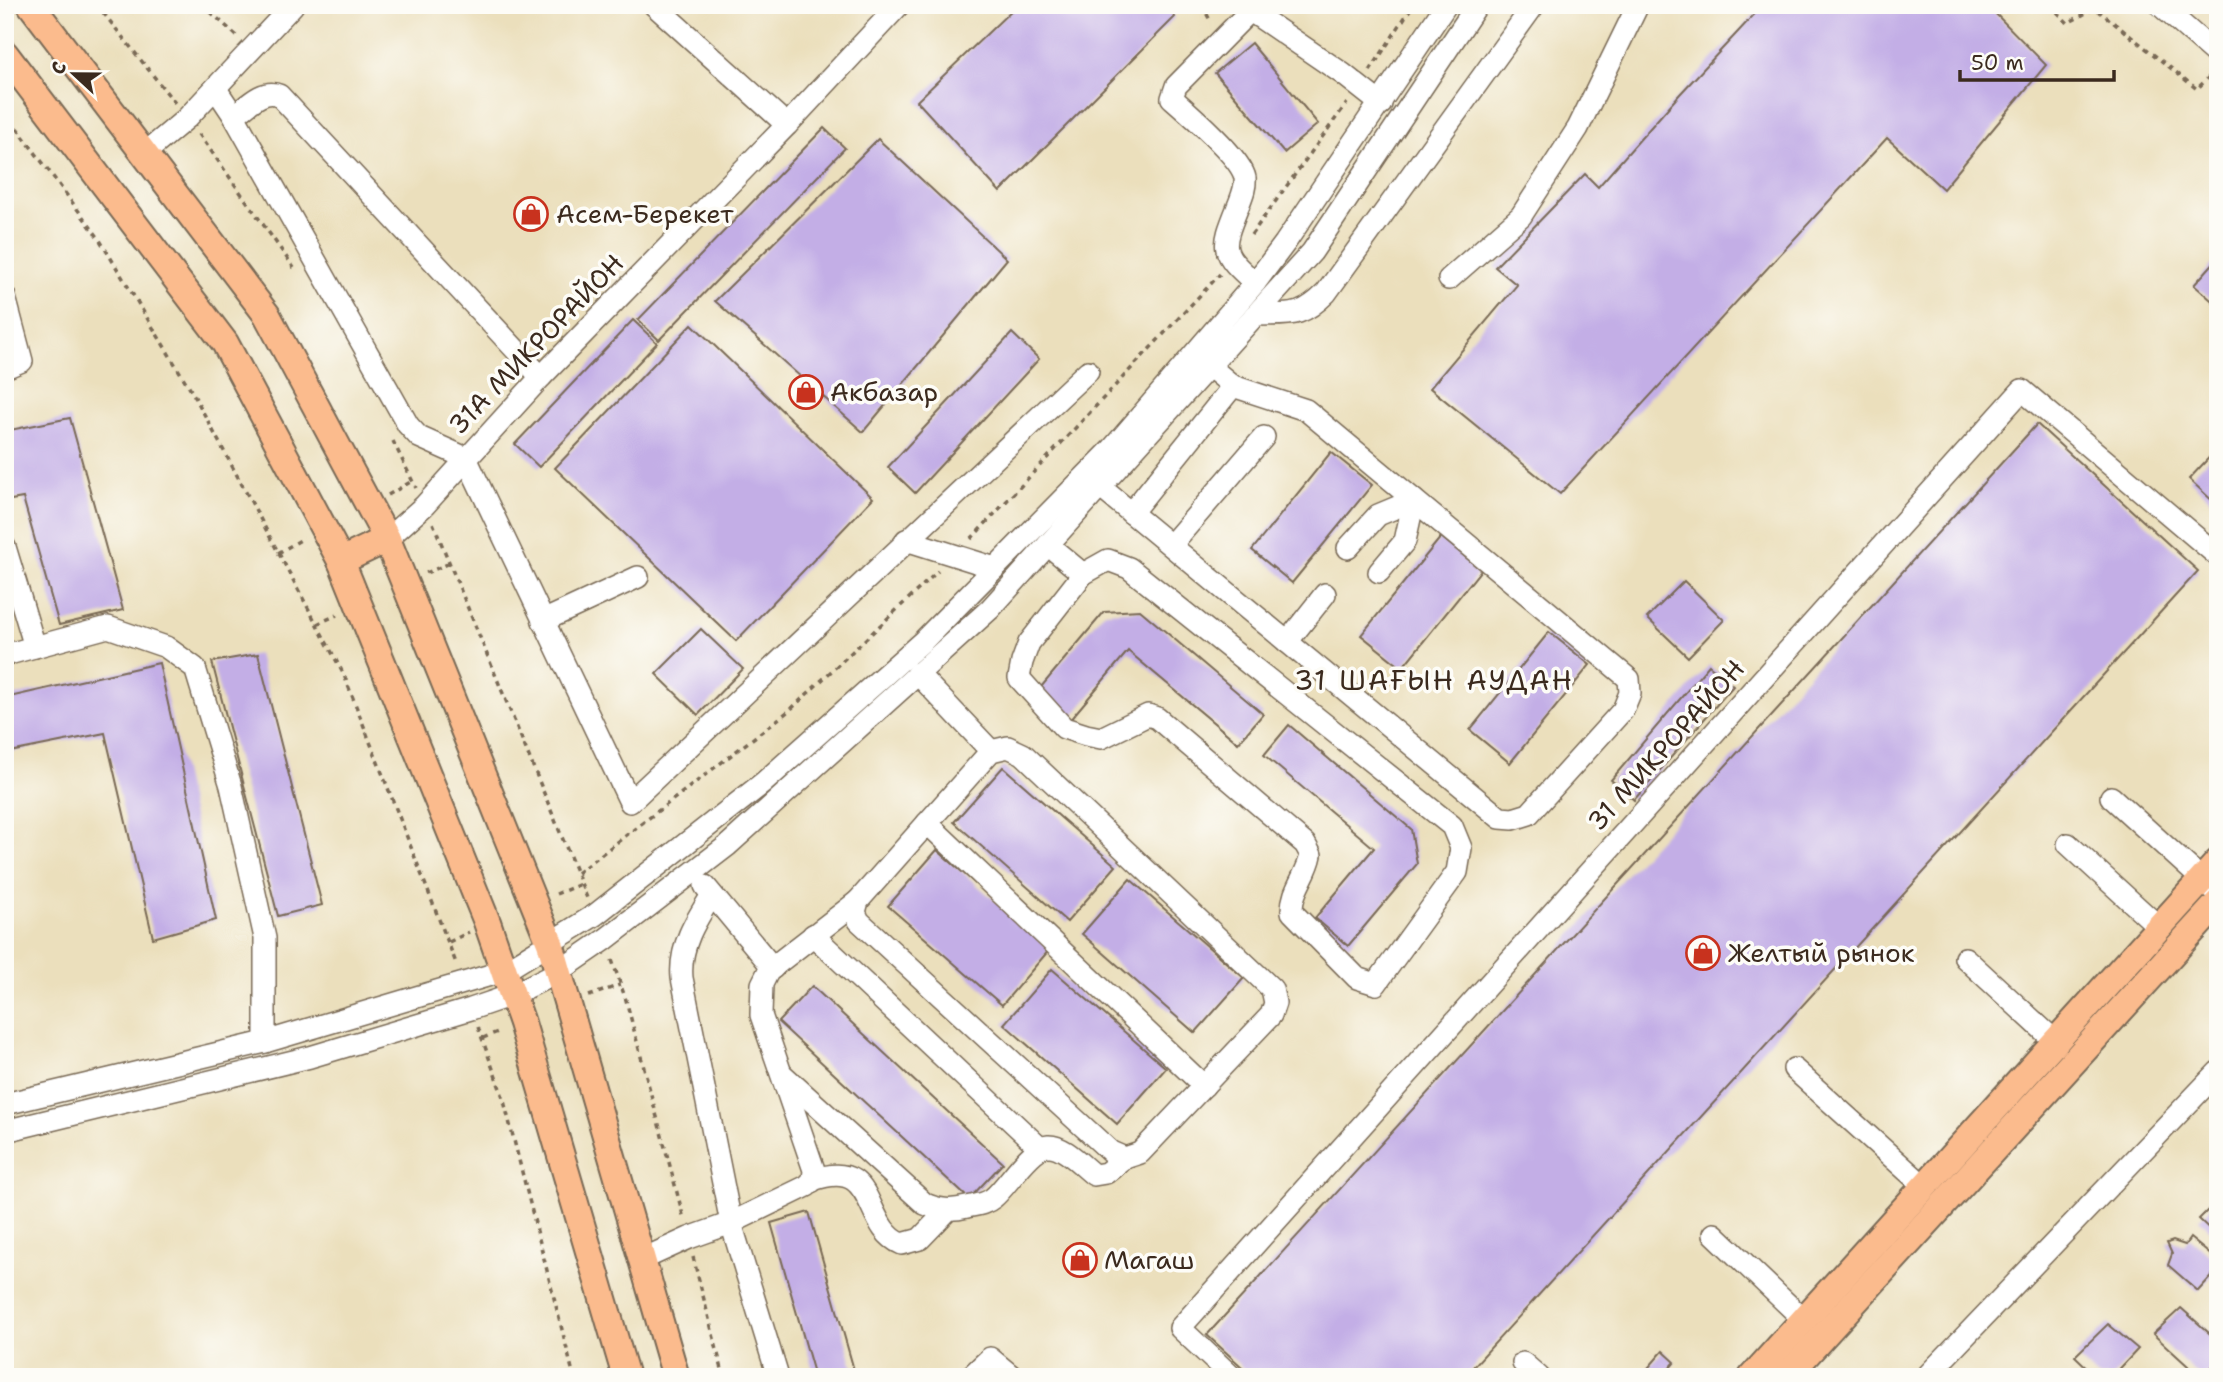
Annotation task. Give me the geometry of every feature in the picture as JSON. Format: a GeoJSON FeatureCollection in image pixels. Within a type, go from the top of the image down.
{"type":"FeatureCollection","features":[{"type":"Feature","properties":{"kind":"main road"},"geometry":{"type":"LineString","coordinates":[[31,5],[267,315],[387,538],[550,943],[676,1377]]}},
{"type":"Feature","properties":{"kind":"main road"},"geometry":{"type":"LineString","coordinates":[[5,54],[225,343],[341,561],[487,922],[508,983],[626,1377]]}},
{"type":"Feature","properties":{"kind":"main road"},"geometry":{"type":"LineString","coordinates":[[341,561],[387,538]]}},
{"type":"Feature","properties":{"kind":"main road"},"geometry":{"type":"LineString","coordinates":[[1786,1377],[2056,1042],[2160,928],[2212,878]]}},
{"type":"Feature","properties":{"kind":"main road"},"geometry":{"type":"LineString","coordinates":[[1752,1377],[1804,1320],[1935,1195],[2218,903]]}},
{"type":"Feature","properties":{"kind":"street"},"geometry":{"type":"LineString","coordinates":[[144,154],[187,118],[293,5]]}},
{"type":"Feature","properties":{"kind":"street"},"geometry":{"type":"LineString","coordinates":[[654,5],[787,125]]}},
{"type":"Feature","properties":{"kind":"street","name":"31А МИКРОРАЙОН"},"geometry":{"type":"LineString","coordinates":[[387,538],[424,506],[541,377],[787,125],[899,5]]}},
{"type":"Feature","properties":{"kind":"street"},"geometry":{"type":"LineString","coordinates":[[5,1130],[310,1057],[471,1009],[508,983],[550,943],[595,915],[764,783],[923,641],[1112,449],[1255,283],[1286,243],[1446,5]]}},
{"type":"Feature","properties":{"kind":"street"},"geometry":{"type":"LineString","coordinates":[[5,1104],[265,1042],[463,983],[508,983],[558,972],[606,939],[727,846],[990,609],[1312,252],[1477,5]]}},
{"type":"Feature","properties":{"kind":"street"},"geometry":{"type":"LineString","coordinates":[[1255,315],[1297,313],[1311,309],[1326,293],[1534,5]]}},
{"type":"Feature","properties":{"kind":"street"},"geometry":{"type":"LineString","coordinates":[[1449,279],[1521,216],[1577,128],[1638,5]]}},
{"type":"Feature","properties":{"kind":"street"},"geometry":{"type":"LineString","coordinates":[[2160,5],[2218,56]]}},
{"type":"Feature","properties":{"kind":"street"},"geometry":{"type":"LineString","coordinates":[[1255,283],[1232,262],[1226,251],[1226,235],[1244,191],[1245,177],[1236,161],[1172,98],[1176,86],[1247,14],[1255,14],[1343,74],[1381,104]]}},
{"type":"Feature","properties":{"kind":"street"},"geometry":{"type":"LineString","coordinates":[[216,89],[408,425],[419,437],[466,458],[630,802],[1088,371]]}},
{"type":"Feature","properties":{"kind":"street"},"geometry":{"type":"LineString","coordinates":[[233,116],[265,93],[279,95],[541,377]]}},
{"type":"Feature","properties":{"kind":"street"},"geometry":{"type":"LineString","coordinates":[[5,297],[22,361],[5,368]]}},
{"type":"Feature","properties":{"kind":"street"},"geometry":{"type":"LineString","coordinates":[[1100,487],[1500,818],[1513,820],[1529,814],[1623,710],[1630,693],[1629,679],[1306,410],[1233,386],[1209,366]]}},
{"type":"Feature","properties":{"kind":"street"},"geometry":{"type":"LineString","coordinates":[[1131,513],[1233,386]]}},
{"type":"Feature","properties":{"kind":"street","name":"31 МИКРОРАЙОН"},"geometry":{"type":"LineString","coordinates":[[1232,1377],[1180,1328],[2022,390],[2218,556]]}},
{"type":"Feature","properties":{"kind":"street"},"geometry":{"type":"LineString","coordinates":[[1171,545],[1264,437]]}},
{"type":"Feature","properties":{"kind":"street"},"geometry":{"type":"LineString","coordinates":[[1348,548],[1378,515],[1414,500]]}},
{"type":"Feature","properties":{"kind":"street"},"geometry":{"type":"LineString","coordinates":[[1379,572],[1405,541],[1414,500]]}},
{"type":"Feature","properties":{"kind":"street"},"geometry":{"type":"LineString","coordinates":[[906,540],[995,568]]}},
{"type":"Feature","properties":{"kind":"street"},"geometry":{"type":"LineString","coordinates":[[1048,545],[1083,574]]}},
{"type":"Feature","properties":{"kind":"street"},"geometry":{"type":"LineString","coordinates":[[5,547],[35,647]]}},
{"type":"Feature","properties":{"kind":"street"},"geometry":{"type":"LineString","coordinates":[[1108,560],[1129,568],[1452,825],[1461,848],[1457,872],[1376,984],[1357,978],[1292,912],[1291,902],[1311,855],[1305,844],[1157,718],[1148,715],[1101,738],[1086,735],[1064,728],[1019,678],[1029,643],[1083,574],[1108,560]]}},
{"type":"Feature","properties":{"kind":"street"},"geometry":{"type":"LineString","coordinates":[[543,621],[638,577]]}},
{"type":"Feature","properties":{"kind":"street"},"geometry":{"type":"LineString","coordinates":[[1287,642],[1325,594]]}},
{"type":"Feature","properties":{"kind":"street"},"geometry":{"type":"LineString","coordinates":[[5,655],[108,627],[166,647],[195,668],[231,786],[265,938],[265,1042]]}},
{"type":"Feature","properties":{"kind":"street"},"geometry":{"type":"LineString","coordinates":[[917,673],[991,751]]}},
{"type":"Feature","properties":{"kind":"street"},"geometry":{"type":"LineString","coordinates":[[781,1073],[925,1204],[938,1210],[979,1205],[992,1199],[1040,1148],[1059,1148],[1094,1175],[1107,1174],[1125,1158],[1140,1153],[1271,1015],[1275,1003],[1272,989],[1023,754],[1008,747],[991,751],[858,901],[773,968],[762,984],[761,1015],[814,1170],[813,1180]]}},
{"type":"Feature","properties":{"kind":"street"},"geometry":{"type":"LineString","coordinates":[[2111,797],[2212,878]]}},
{"type":"Feature","properties":{"kind":"street"},"geometry":{"type":"LineString","coordinates":[[927,823],[1204,1086]]}},
{"type":"Feature","properties":{"kind":"street"},"geometry":{"type":"LineString","coordinates":[[2068,844],[2160,928]]}},
{"type":"Feature","properties":{"kind":"street"},"geometry":{"type":"LineString","coordinates":[[694,872],[773,968]]}},
{"type":"Feature","properties":{"kind":"street"},"geometry":{"type":"LineString","coordinates":[[712,895],[688,935],[680,965],[731,1223],[778,1377]]}},
{"type":"Feature","properties":{"kind":"street"},"geometry":{"type":"LineString","coordinates":[[858,901],[855,912],[859,921],[1111,1152],[1125,1158]]}},
{"type":"Feature","properties":{"kind":"street"},"geometry":{"type":"LineString","coordinates":[[813,935],[1040,1148]]}},
{"type":"Feature","properties":{"kind":"street"},"geometry":{"type":"LineString","coordinates":[[1965,958],[2056,1042]]}},
{"type":"Feature","properties":{"kind":"street"},"geometry":{"type":"LineString","coordinates":[[1794,1069],[1935,1195]]}},
{"type":"Feature","properties":{"kind":"street"},"geometry":{"type":"LineString","coordinates":[[1926,1377],[2218,1072]]}},
{"type":"Feature","properties":{"kind":"street"},"geometry":{"type":"LineString","coordinates":[[643,1259],[731,1223],[831,1173],[852,1179],[862,1190],[890,1237],[902,1244],[920,1239],[948,1210]]}},
{"type":"Feature","properties":{"kind":"street"},"geometry":{"type":"LineString","coordinates":[[1714,1234],[1804,1320]]}},
{"type":"Feature","properties":{"kind":"street"},"geometry":{"type":"LineString","coordinates":[[971,1377],[990,1358],[1013,1377]]}},
{"type":"Feature","properties":{"kind":"path"},"geometry":{"type":"LineString","coordinates":[[203,5],[251,49]]}},
{"type":"Feature","properties":{"kind":"path"},"geometry":{"type":"LineString","coordinates":[[2050,5],[2068,23],[2095,8],[2197,89],[2218,68]]}},
{"type":"Feature","properties":{"kind":"path"},"geometry":{"type":"LineString","coordinates":[[5,112],[98,237],[188,386],[344,675],[463,983]]}},
{"type":"Feature","properties":{"kind":"path"},"geometry":{"type":"LineString","coordinates":[[471,1009],[503,1097],[574,1377]]}},
{"type":"Feature","properties":{"kind":"building"},"geometry":{"type":"Polygon","coordinates":[[[1017,5],[1112,5],[1120,12],[1128,5],[1164,5],[1175,17],[1000,192],[917,101],[1017,5]]]}},
{"type":"Feature","properties":{"kind":"building"},"geometry":{"type":"Polygon","coordinates":[[[1763,5],[1987,5],[2046,65],[1943,189],[1887,138],[1560,494],[1430,388],[1517,285],[1495,267],[1585,174],[1598,187],[1763,5]]]}},
{"type":"Feature","properties":{"kind":"building"},"geometry":{"type":"Polygon","coordinates":[[[1251,43],[1318,124],[1284,153],[1215,73],[1251,43]]]}},
{"type":"Feature","properties":{"kind":"building"},"geometry":{"type":"Polygon","coordinates":[[[824,128],[845,148],[659,340],[638,320],[824,128]]]}},
{"type":"Feature","properties":{"kind":"building"},"geometry":{"type":"Polygon","coordinates":[[[878,139],[1007,259],[863,432],[715,301],[878,139]]]}},
{"type":"Feature","properties":{"kind":"building"},"geometry":{"type":"Polygon","coordinates":[[[2218,258],[2218,306],[2194,285],[2218,258]]]}},
{"type":"Feature","properties":{"kind":"building"},"geometry":{"type":"Polygon","coordinates":[[[633,320],[657,343],[539,467],[515,444],[633,320]]]}},
{"type":"Feature","properties":{"kind":"building"},"geometry":{"type":"Polygon","coordinates":[[[692,324],[873,498],[736,641],[555,468],[692,324]]]}},
{"type":"Feature","properties":{"kind":"building"},"geometry":{"type":"Polygon","coordinates":[[[1012,333],[1039,359],[915,493],[888,467],[1012,333]]]}},
{"type":"Feature","properties":{"kind":"building"},"geometry":{"type":"Polygon","coordinates":[[[70,418],[123,610],[59,625],[23,498],[5,501],[5,431],[70,418]]]}},
{"type":"Feature","properties":{"kind":"building","name":"Желтый рынок"},"geometry":{"type":"Polygon","coordinates":[[[2037,424],[2198,571],[1464,1377],[1253,1377],[1207,1335],[2037,424]]]}},
{"type":"Feature","properties":{"kind":"building"},"geometry":{"type":"Polygon","coordinates":[[[2218,448],[2218,506],[2189,479],[2218,448]]]}},
{"type":"Feature","properties":{"kind":"building"},"geometry":{"type":"Polygon","coordinates":[[[1331,452],[1372,485],[1292,583],[1252,550],[1331,452]]]}},
{"type":"Feature","properties":{"kind":"building"},"geometry":{"type":"Polygon","coordinates":[[[1441,537],[1481,570],[1402,668],[1361,635],[1441,537]]]}},
{"type":"Feature","properties":{"kind":"building"},"geometry":{"type":"Polygon","coordinates":[[[1684,581],[1724,620],[1688,657],[1647,618],[1684,581]]]}},
{"type":"Feature","properties":{"kind":"building"},"geometry":{"type":"Polygon","coordinates":[[[1140,610],[1263,714],[1238,743],[1128,651],[1069,721],[1036,693],[1104,612],[1140,610]]]}},
{"type":"Feature","properties":{"kind":"building"},"geometry":{"type":"Polygon","coordinates":[[[701,629],[743,669],[698,715],[656,674],[701,629]]]}},
{"type":"Feature","properties":{"kind":"building"},"geometry":{"type":"Polygon","coordinates":[[[1549,632],[1590,665],[1510,763],[1470,730],[1549,632]]]}},
{"type":"Feature","properties":{"kind":"building"},"geometry":{"type":"Polygon","coordinates":[[[258,654],[322,905],[278,916],[212,662],[258,654]]]}},
{"type":"Feature","properties":{"kind":"building"},"geometry":{"type":"Polygon","coordinates":[[[159,663],[216,920],[153,938],[105,733],[5,753],[5,698],[159,663]]]}},
{"type":"Feature","properties":{"kind":"building"},"geometry":{"type":"Polygon","coordinates":[[[1709,665],[1733,686],[1634,800],[1611,780],[1709,665]]]}},
{"type":"Feature","properties":{"kind":"building"},"geometry":{"type":"Polygon","coordinates":[[[1289,725],[1411,829],[1417,864],[1348,946],[1315,918],[1374,848],[1264,755],[1289,725]]]}},
{"type":"Feature","properties":{"kind":"building"},"geometry":{"type":"Polygon","coordinates":[[[1003,767],[1116,866],[1067,922],[954,822],[1003,767]]]}},
{"type":"Feature","properties":{"kind":"building"},"geometry":{"type":"Polygon","coordinates":[[[937,850],[1050,949],[1002,1005],[888,906],[937,850]]]}},
{"type":"Feature","properties":{"kind":"building"},"geometry":{"type":"Polygon","coordinates":[[[1130,879],[1244,978],[1195,1033],[1082,934],[1130,879]]]}},
{"type":"Feature","properties":{"kind":"building"},"geometry":{"type":"Polygon","coordinates":[[[1052,969],[1166,1068],[1117,1124],[1004,1024],[1052,969]]]}},
{"type":"Feature","properties":{"kind":"building"},"geometry":{"type":"Polygon","coordinates":[[[812,986],[1003,1163],[969,1199],[778,1022],[812,986]]]}},
{"type":"Feature","properties":{"kind":"building"},"geometry":{"type":"Polygon","coordinates":[[[2218,1200],[2218,1237],[2199,1219],[2218,1200]]]}},
{"type":"Feature","properties":{"kind":"building"},"geometry":{"type":"Polygon","coordinates":[[[809,1212],[856,1377],[815,1377],[771,1223],[809,1212]]]}},
{"type":"Feature","properties":{"kind":"building"},"geometry":{"type":"Polygon","coordinates":[[[2190,1238],[2218,1261],[2218,1269],[2198,1291],[2168,1265],[2172,1254],[2167,1243],[2173,1241],[2185,1245],[2190,1238]]]}},
{"type":"Feature","properties":{"kind":"building"},"geometry":{"type":"Polygon","coordinates":[[[2181,1308],[2218,1341],[2218,1360],[2203,1377],[2153,1334],[2181,1308]]]}},
{"type":"Feature","properties":{"kind":"building"},"geometry":{"type":"Polygon","coordinates":[[[2108,1324],[2138,1349],[2112,1377],[2097,1377],[2075,1356],[2108,1324]]]}},
{"type":"Feature","properties":{"kind":"building"},"geometry":{"type":"Polygon","coordinates":[[[1663,1351],[1675,1362],[1662,1377],[1644,1377],[1642,1375],[1663,1351]]]}},
{"type":"Feature","properties":{"kind":"place","name":"Асем-Берекет"},"geometry":{"type":"Point","coordinates":[531,214]}},
{"type":"Feature","properties":{"kind":"place","name":"Акбазар"},"geometry":{"type":"Point","coordinates":[806,392]}},
{"type":"Feature","properties":{"kind":"place","name":"Желтый рынок"},"geometry":{"type":"Point","coordinates":[1703,953]}},
{"type":"Feature","properties":{"kind":"place","name":"Магаш"},"geometry":{"type":"Point","coordinates":[1080,1260]}},
{"type":"Feature","properties":{"kind":"district","name":"31 ШАҒЫН АУДАН"},"geometry":{"type":"Point","coordinates":[1434,680]}}]}
